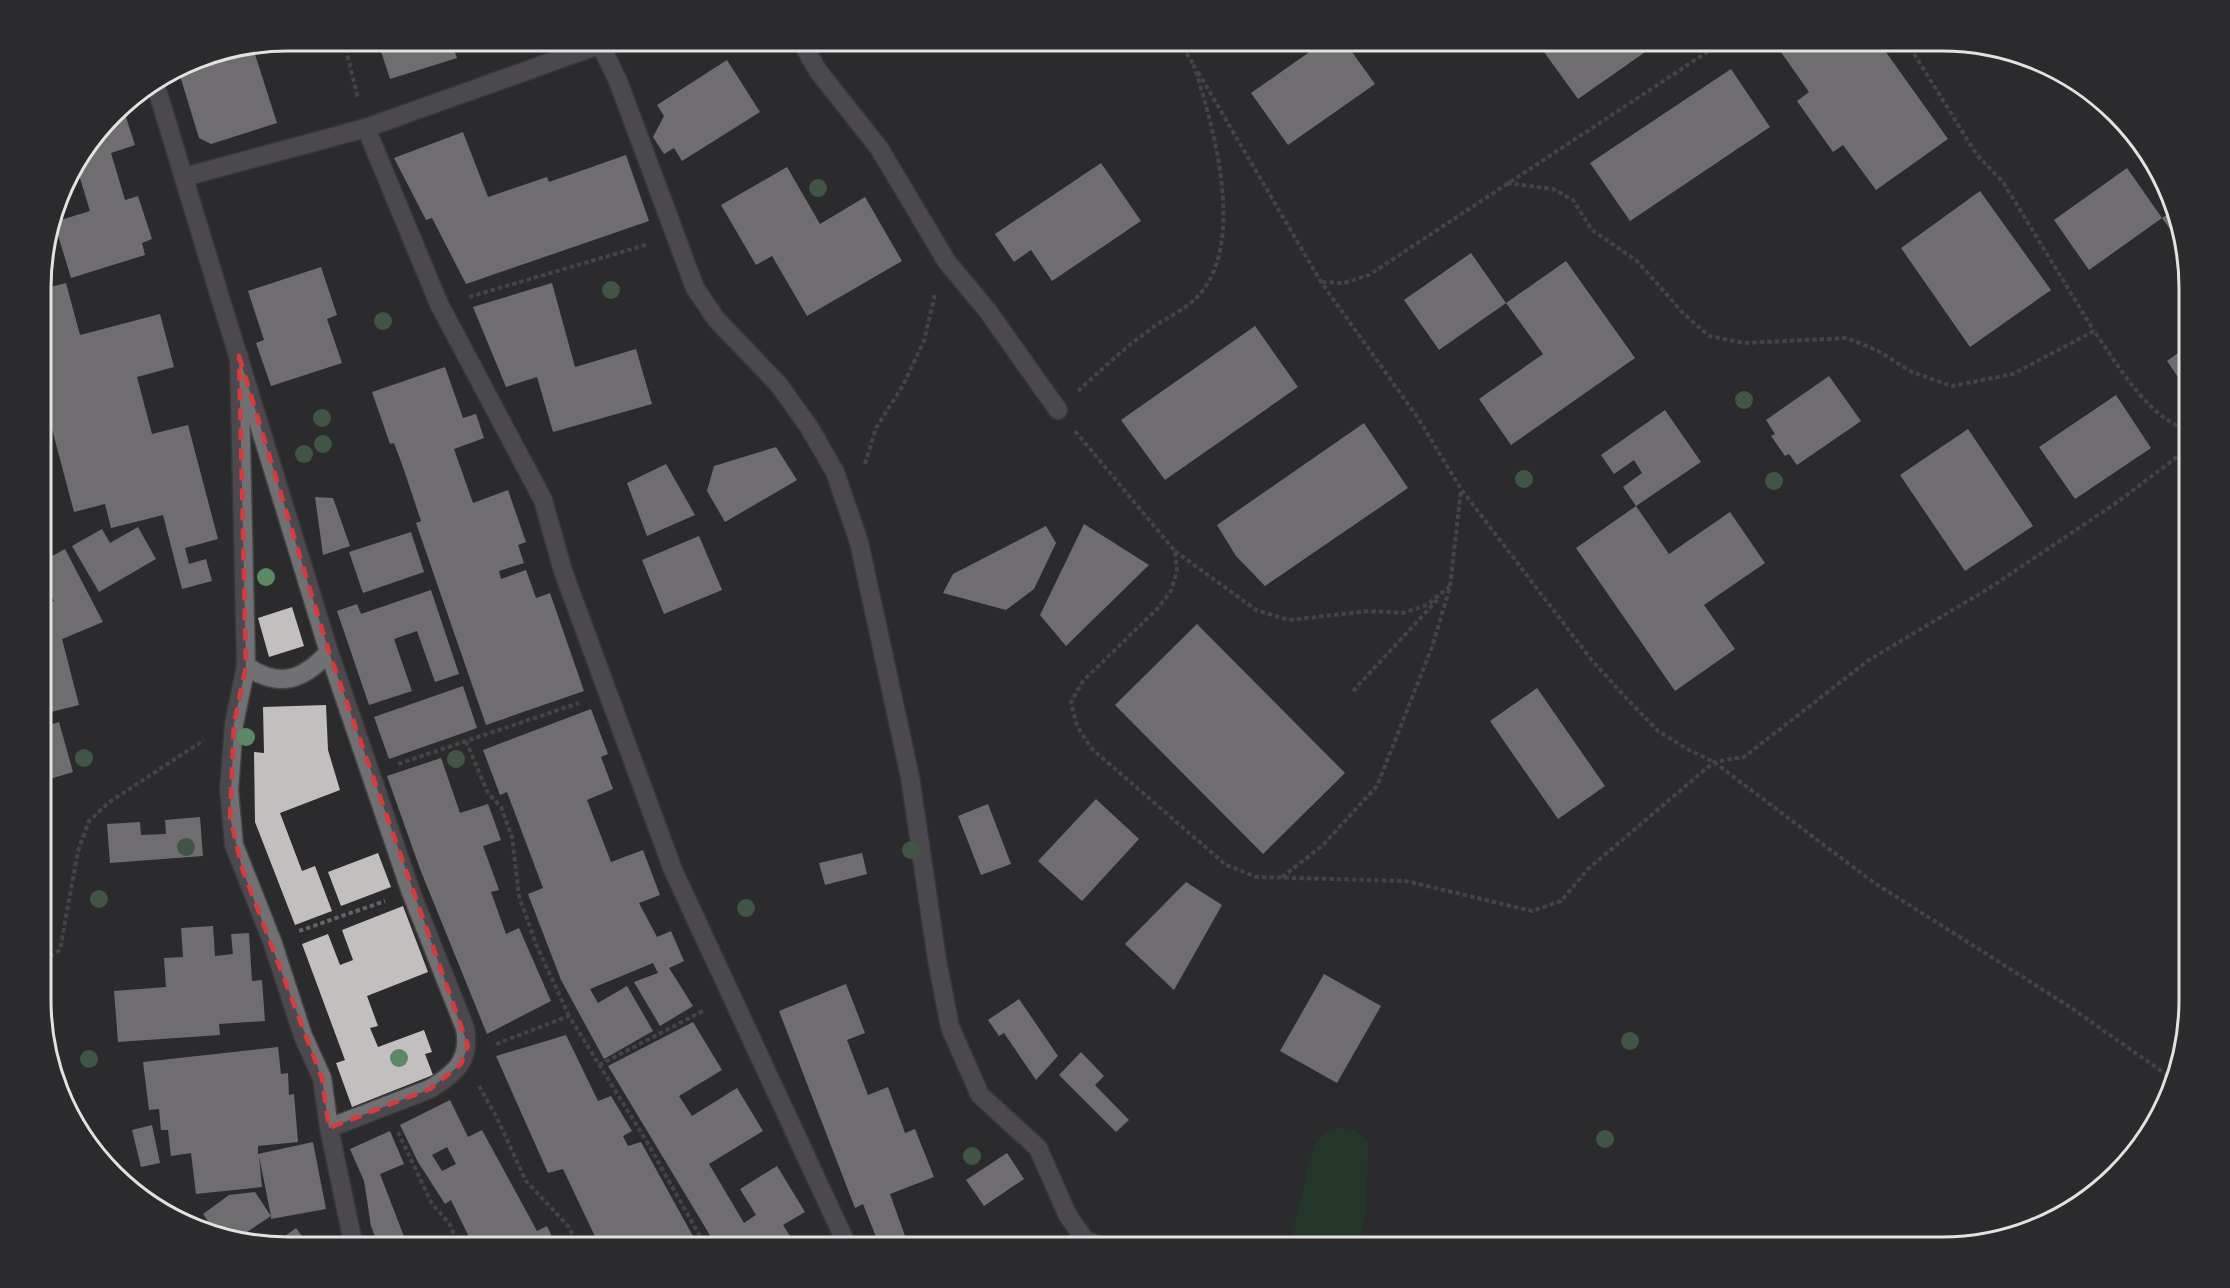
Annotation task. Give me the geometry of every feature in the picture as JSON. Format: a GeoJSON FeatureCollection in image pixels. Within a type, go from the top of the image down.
{"type":"FeatureCollection","features":[{"type":"Feature","properties":{"kind":"street"},"geometry":{"type":"LineString","coordinates":[[184,177],[366,129],[580,51]]}},
{"type":"Feature","properties":{"kind":"street"},"geometry":{"type":"LineString","coordinates":[[608,51],[695,288],[716,319],[779,385],[809,427],[835,472],[859,542],[910,777],[937,960],[950,1027],[980,1095],[1038,1148],[1068,1216],[1083,1237]]}},
{"type":"Feature","properties":{"kind":"street"},"geometry":{"type":"LineString","coordinates":[[807,51],[818,71],[879,148],[947,262],[987,310],[1058,410]]}},
{"type":"Feature","properties":{"kind":"street"},"geometry":{"type":"LineString","coordinates":[[158,90],[329,652],[411,892],[465,1028],[468,1046],[461,1064],[445,1080],[430,1089],[329,1128]]}},
{"type":"Feature","properties":{"kind":"street"},"geometry":{"type":"LineString","coordinates":[[366,129],[439,304],[543,500],[563,572],[673,870],[843,1237]]}},
{"type":"Feature","properties":{"kind":"street"},"geometry":{"type":"LineString","coordinates":[[239,356],[246,666],[234,724],[229,790],[234,844],[272,941],[303,1036],[322,1078],[329,1128],[352,1237]]}},
{"type":"Feature","properties":{"kind":"street"},"geometry":{"type":"LineString","coordinates":[[246,666],[257,674],[274,679],[292,678],[312,670],[329,652]]}},
{"type":"Feature","properties":{"kind":"path"},"geometry":{"type":"LineString","coordinates":[[347,51],[366,129]]}},
{"type":"Feature","properties":{"kind":"path"},"geometry":{"type":"LineString","coordinates":[[1185,51],[1321,282],[1418,418],[1461,489],[1590,658],[1627,699],[1658,731],[1714,762],[1873,882],[2070,1007],[2166,1075]]}},
{"type":"Feature","properties":{"kind":"path"},"geometry":{"type":"LineString","coordinates":[[1321,282],[1344,283],[1370,275],[1707,51]]}},
{"type":"Feature","properties":{"kind":"path"},"geometry":{"type":"LineString","coordinates":[[1913,51],[1977,155],[2003,182],[2094,332],[2143,398],[2165,419],[2179,426]]}},
{"type":"Feature","properties":{"kind":"path"},"geometry":{"type":"LineString","coordinates":[[1193,63],[1215,141],[1222,230],[1220,254],[1210,279],[1196,298],[1147,331],[1058,410],[1175,550],[1256,610],[1289,620],[1369,611],[1403,613],[1427,605],[1450,587]]}},
{"type":"Feature","properties":{"kind":"path"},"geometry":{"type":"LineString","coordinates":[[1507,183],[1553,189],[1573,200],[1592,230],[1637,261],[1683,313],[1709,336],[1744,343],[1847,338],[1878,351],[1912,372],[1952,386],[2013,374],[2094,332]]}},
{"type":"Feature","properties":{"kind":"path"},"geometry":{"type":"LineString","coordinates":[[439,304],[676,236]]}},
{"type":"Feature","properties":{"kind":"path"},"geometry":{"type":"LineString","coordinates":[[864,466],[876,428],[902,387],[924,341],[935,297],[934,286]]}},
{"type":"Feature","properties":{"kind":"path"},"geometry":{"type":"LineString","coordinates":[[1175,550],[1177,571],[1171,591],[1083,681],[1071,702],[1077,726],[1091,748],[1226,865],[1257,877],[1406,881],[1532,911],[1561,901],[1588,869],[1714,762],[1744,758],[1869,660],[1991,587],[2116,503],[2179,456]]}},
{"type":"Feature","properties":{"kind":"path"},"geometry":{"type":"LineString","coordinates":[[1281,878],[1322,846],[1377,786],[1428,658],[1450,587],[1461,489]]}},
{"type":"Feature","properties":{"kind":"path"},"geometry":{"type":"LineString","coordinates":[[1353,692],[1450,587]]}},
{"type":"Feature","properties":{"kind":"path"},"geometry":{"type":"LineString","coordinates":[[369,774],[607,693]]}},
{"type":"Feature","properties":{"kind":"path"},"geometry":{"type":"LineString","coordinates":[[51,955],[60,950],[78,851],[90,821],[108,803],[203,741],[234,724]]}},
{"type":"Feature","properties":{"kind":"path"},"geometry":{"type":"LineString","coordinates":[[466,741],[488,793],[501,807],[512,837],[519,896],[537,944],[569,1016],[701,1237]]}},
{"type":"Feature","properties":{"kind":"path"},"geometry":{"type":"LineString","coordinates":[[272,941],[411,892]]}},
{"type":"Feature","properties":{"kind":"path"},"geometry":{"type":"LineString","coordinates":[[599,1065],[731,996]]}},
{"type":"Feature","properties":{"kind":"path"},"geometry":{"type":"LineString","coordinates":[[468,1046],[495,1044],[569,1016]]}},
{"type":"Feature","properties":{"kind":"path"},"geometry":{"type":"LineString","coordinates":[[461,1064],[479,1086],[497,1118],[526,1181],[569,1227],[574,1237]]}},
{"type":"Feature","properties":{"kind":"path"},"geometry":{"type":"LineString","coordinates":[[386,1106],[432,1204],[449,1223],[455,1237]]}},
{"type":"Feature","properties":{"kind":"highlighted area"},"geometry":{"type":"Polygon","coordinates":[[[239,356],[329,652],[468,1046],[461,1064],[430,1089],[329,1128],[322,1078],[242,868],[230,817],[234,724],[246,666],[239,356]]]}},
{"type":"Feature","properties":{"kind":"green space"},"geometry":{"type":"Polygon","coordinates":[[[1337,1127],[1354,1130],[1368,1140],[1367,1200],[1361,1237],[1291,1237],[1310,1159],[1314,1148],[1327,1131],[1337,1127]]]}},
{"type":"Feature","properties":{"kind":"building"},"geometry":{"type":"Polygon","coordinates":[[[381,51],[455,51],[457,58],[390,79],[381,51]]]}},
{"type":"Feature","properties":{"kind":"building"},"geometry":{"type":"Polygon","coordinates":[[[1311,51],[1351,51],[1375,84],[1288,145],[1251,93],[1311,51]]]}},
{"type":"Feature","properties":{"kind":"building"},"geometry":{"type":"Polygon","coordinates":[[[1543,51],[1647,51],[1578,99],[1543,51]]]}},
{"type":"Feature","properties":{"kind":"building"},"geometry":{"type":"Polygon","coordinates":[[[1780,51],[1885,51],[1948,139],[1876,190],[1843,145],[1833,152],[1797,101],[1809,92],[1780,51]]]}},
{"type":"Feature","properties":{"kind":"building"},"geometry":{"type":"Polygon","coordinates":[[[255,53],[277,123],[211,144],[199,138],[180,77],[227,59],[255,53]]]}},
{"type":"Feature","properties":{"kind":"building"},"geometry":{"type":"Polygon","coordinates":[[[727,60],[760,112],[682,161],[674,148],[664,154],[653,137],[664,116],[657,105],[727,60]]]}},
{"type":"Feature","properties":{"kind":"building"},"geometry":{"type":"Polygon","coordinates":[[[1731,69],[1770,127],[1630,221],[1590,163],[1731,69]]]}},
{"type":"Feature","properties":{"kind":"building"},"geometry":{"type":"Polygon","coordinates":[[[125,115],[135,145],[111,153],[125,200],[138,196],[152,239],[142,243],[145,255],[71,278],[58,234],[59,227],[61,220],[90,211],[79,176],[100,144],[125,115]]]}},
{"type":"Feature","properties":{"kind":"building"},"geometry":{"type":"Polygon","coordinates":[[[463,132],[488,197],[547,177],[549,182],[626,155],[649,221],[466,284],[432,218],[426,220],[394,158],[463,132]]]}},
{"type":"Feature","properties":{"kind":"building"},"geometry":{"type":"Polygon","coordinates":[[[1101,163],[1141,221],[1052,281],[1031,250],[1014,262],[995,234],[1101,163]]]}},
{"type":"Feature","properties":{"kind":"building"},"geometry":{"type":"Polygon","coordinates":[[[787,167],[820,224],[865,197],[902,261],[807,316],[772,256],[756,265],[721,205],[787,167]]]}},
{"type":"Feature","properties":{"kind":"building"},"geometry":{"type":"Polygon","coordinates":[[[2127,168],[2162,218],[2089,270],[2054,220],[2127,168]]]}},
{"type":"Feature","properties":{"kind":"building"},"geometry":{"type":"Polygon","coordinates":[[[1980,191],[2051,290],[1970,347],[1901,248],[1980,191]]]}},
{"type":"Feature","properties":{"kind":"building"},"geometry":{"type":"Polygon","coordinates":[[[2167,215],[2172,232],[2162,218],[2167,215]]]}},
{"type":"Feature","properties":{"kind":"building"},"geometry":{"type":"Polygon","coordinates":[[[1471,253],[1506,303],[1439,350],[1404,300],[1471,253]]]}},
{"type":"Feature","properties":{"kind":"building"},"geometry":{"type":"Polygon","coordinates":[[[1566,261],[1635,358],[1511,445],[1479,399],[1543,354],[1506,303],[1566,261]]]}},
{"type":"Feature","properties":{"kind":"building"},"geometry":{"type":"Polygon","coordinates":[[[321,267],[337,315],[327,319],[342,363],[271,386],[256,343],[264,340],[248,291],[321,267]]]}},
{"type":"Feature","properties":{"kind":"building"},"geometry":{"type":"Polygon","coordinates":[[[66,283],[80,335],[160,314],[174,367],[137,377],[152,434],[188,425],[218,539],[185,548],[189,564],[206,559],[212,581],[182,589],[163,515],[111,528],[105,504],[74,512],[51,425],[51,287],[66,283]]]}},
{"type":"Feature","properties":{"kind":"building"},"geometry":{"type":"Polygon","coordinates":[[[552,283],[575,367],[636,349],[652,404],[553,432],[537,377],[506,387],[473,307],[552,283]]]}},
{"type":"Feature","properties":{"kind":"building"},"geometry":{"type":"Polygon","coordinates":[[[1255,326],[1298,387],[1165,480],[1121,420],[1255,326]]]}},
{"type":"Feature","properties":{"kind":"building"},"geometry":{"type":"Polygon","coordinates":[[[2179,352],[2179,378],[2167,361],[2179,352]]]}},
{"type":"Feature","properties":{"kind":"building"},"geometry":{"type":"Polygon","coordinates":[[[445,367],[463,418],[476,414],[484,438],[454,449],[473,503],[508,490],[526,542],[518,545],[524,563],[499,571],[501,579],[526,570],[536,598],[550,593],[584,691],[486,725],[416,523],[421,521],[403,467],[394,443],[390,444],[372,392],[445,367]]]}},
{"type":"Feature","properties":{"kind":"building"},"geometry":{"type":"Polygon","coordinates":[[[1829,376],[1861,421],[1797,465],[1789,454],[1785,456],[1771,436],[1775,434],[1766,420],[1829,376]]]}},
{"type":"Feature","properties":{"kind":"building"},"geometry":{"type":"Polygon","coordinates":[[[2116,395],[2151,448],[2075,499],[2039,447],[2116,395]]]}},
{"type":"Feature","properties":{"kind":"building"},"geometry":{"type":"Polygon","coordinates":[[[1665,410],[1701,462],[1636,506],[1623,487],[1642,473],[1634,460],[1614,474],[1601,455],[1665,410]]]}},
{"type":"Feature","properties":{"kind":"building"},"geometry":{"type":"Polygon","coordinates":[[[1364,423],[1408,488],[1265,586],[1236,556],[1217,525],[1364,423]]]}},
{"type":"Feature","properties":{"kind":"building"},"geometry":{"type":"Polygon","coordinates":[[[1968,429],[2033,526],[1965,571],[1900,475],[1968,429]]]}},
{"type":"Feature","properties":{"kind":"building"},"geometry":{"type":"Polygon","coordinates":[[[776,447],[797,480],[725,522],[707,491],[714,466],[776,447]]]}},
{"type":"Feature","properties":{"kind":"building"},"geometry":{"type":"Polygon","coordinates":[[[666,464],[695,515],[647,536],[627,483],[666,464]]]}},
{"type":"Feature","properties":{"kind":"building"},"geometry":{"type":"Polygon","coordinates":[[[315,497],[333,498],[350,546],[323,555],[315,497]]]}},
{"type":"Feature","properties":{"kind":"building"},"geometry":{"type":"Polygon","coordinates":[[[1636,506],[1669,554],[1730,512],[1765,563],[1704,605],[1735,649],[1675,691],[1576,548],[1636,506]]]}},
{"type":"Feature","properties":{"kind":"building"},"geometry":{"type":"Polygon","coordinates":[[[1084,524],[1149,565],[1066,646],[1040,615],[1084,524]]]}},
{"type":"Feature","properties":{"kind":"building"},"geometry":{"type":"Polygon","coordinates":[[[1046,526],[1056,543],[1034,589],[1006,610],[943,593],[953,574],[1046,526]]]}},
{"type":"Feature","properties":{"kind":"building"},"geometry":{"type":"Polygon","coordinates":[[[138,527],[156,559],[99,592],[72,546],[102,529],[110,543],[138,527]]]}},
{"type":"Feature","properties":{"kind":"building"},"geometry":{"type":"Polygon","coordinates":[[[411,532],[424,572],[363,593],[349,552],[411,532]]]}},
{"type":"Feature","properties":{"kind":"building"},"geometry":{"type":"Polygon","coordinates":[[[699,536],[722,590],[664,614],[642,560],[699,536]]]}},
{"type":"Feature","properties":{"kind":"building"},"geometry":{"type":"Polygon","coordinates":[[[65,549],[103,622],[62,639],[79,705],[51,712],[51,602],[54,601],[51,596],[51,557],[65,549]]]}},
{"type":"Feature","properties":{"kind":"building"},"geometry":{"type":"Polygon","coordinates":[[[431,590],[459,674],[435,682],[417,631],[394,639],[412,691],[369,705],[337,611],[357,604],[361,614],[431,590]]]}},
{"type":"Feature","properties":{"kind":"building"},"geometry":{"type":"Polygon","coordinates":[[[292,607],[304,646],[269,657],[258,618],[292,607]]]}},
{"type":"Feature","properties":{"kind":"building"},"geometry":{"type":"Polygon","coordinates":[[[1197,624],[1345,773],[1263,854],[1115,705],[1197,624]]]}},
{"type":"Feature","properties":{"kind":"building"},"geometry":{"type":"Polygon","coordinates":[[[463,686],[477,728],[389,759],[374,717],[463,686]]]}},
{"type":"Feature","properties":{"kind":"building"},"geometry":{"type":"Polygon","coordinates":[[[1537,688],[1605,786],[1558,819],[1490,721],[1537,688]]]}},
{"type":"Feature","properties":{"kind":"building"},"geometry":{"type":"Polygon","coordinates":[[[326,705],[328,750],[340,790],[280,813],[302,871],[315,866],[332,911],[295,925],[255,822],[254,752],[264,753],[263,707],[326,705]]]}},
{"type":"Feature","properties":{"kind":"building"},"geometry":{"type":"Polygon","coordinates":[[[591,709],[608,754],[601,757],[613,789],[587,800],[611,862],[643,850],[660,895],[639,903],[657,937],[671,931],[684,961],[669,968],[693,1006],[660,1026],[634,982],[658,973],[653,963],[590,989],[598,1003],[627,986],[653,1031],[604,1059],[561,980],[528,894],[543,888],[507,792],[500,795],[483,750],[591,709]]]}},
{"type":"Feature","properties":{"kind":"building"},"geometry":{"type":"Polygon","coordinates":[[[59,722],[73,772],[51,779],[51,724],[59,722]]]}},
{"type":"Feature","properties":{"kind":"building"},"geometry":{"type":"Polygon","coordinates":[[[441,758],[460,813],[488,804],[501,840],[483,846],[499,890],[491,892],[506,934],[519,928],[551,1001],[487,1034],[420,869],[387,776],[441,758]]]}},
{"type":"Feature","properties":{"kind":"building"},"geometry":{"type":"Polygon","coordinates":[[[1096,799],[1139,839],[1082,901],[1038,861],[1096,799]]]}},
{"type":"Feature","properties":{"kind":"building"},"geometry":{"type":"Polygon","coordinates":[[[988,804],[1011,864],[981,875],[958,816],[988,804]]]}},
{"type":"Feature","properties":{"kind":"building"},"geometry":{"type":"Polygon","coordinates":[[[200,817],[203,856],[110,863],[107,824],[140,822],[141,835],[166,834],[165,820],[200,817]]]}},
{"type":"Feature","properties":{"kind":"building"},"geometry":{"type":"Polygon","coordinates":[[[378,853],[391,887],[341,906],[328,872],[378,853]]]}},
{"type":"Feature","properties":{"kind":"building"},"geometry":{"type":"Polygon","coordinates":[[[862,853],[867,874],[825,885],[819,863],[862,853]]]}},
{"type":"Feature","properties":{"kind":"building"},"geometry":{"type":"Polygon","coordinates":[[[1186,882],[1222,905],[1174,990],[1125,944],[1186,882]]]}},
{"type":"Feature","properties":{"kind":"building"},"geometry":{"type":"Polygon","coordinates":[[[403,906],[428,972],[367,996],[378,1026],[370,1028],[378,1047],[424,1030],[432,1052],[425,1054],[433,1075],[352,1107],[336,1063],[345,1060],[302,944],[328,934],[340,965],[353,960],[342,930],[403,906]]]}},
{"type":"Feature","properties":{"kind":"building"},"geometry":{"type":"Polygon","coordinates":[[[213,926],[215,956],[233,954],[231,934],[249,933],[252,981],[262,980],[265,1021],[219,1024],[220,1035],[118,1042],[114,991],[166,987],[164,958],[183,957],[181,928],[213,926]]]}},
{"type":"Feature","properties":{"kind":"building"},"geometry":{"type":"Polygon","coordinates":[[[1324,974],[1381,1006],[1337,1083],[1280,1051],[1324,974]]]}},
{"type":"Feature","properties":{"kind":"building"},"geometry":{"type":"Polygon","coordinates":[[[846,984],[865,1033],[847,1040],[868,1095],[888,1087],[905,1133],[915,1129],[934,1177],[890,1194],[905,1237],[876,1237],[863,1204],[855,1208],[779,1011],[846,984]]]}},
{"type":"Feature","properties":{"kind":"building"},"geometry":{"type":"Polygon","coordinates":[[[1019,999],[1058,1056],[1036,1080],[1004,1033],[999,1036],[988,1020],[1019,999]]]}},
{"type":"Feature","properties":{"kind":"building"},"geometry":{"type":"Polygon","coordinates":[[[693,1022],[722,1070],[679,1096],[692,1116],[737,1088],[763,1131],[709,1164],[744,1223],[756,1215],[740,1189],[777,1166],[805,1212],[783,1225],[791,1237],[711,1237],[608,1066],[693,1022]]]}},
{"type":"Feature","properties":{"kind":"building"},"geometry":{"type":"Polygon","coordinates":[[[566,1035],[598,1101],[611,1096],[632,1131],[623,1136],[628,1146],[641,1142],[693,1237],[595,1237],[563,1169],[548,1173],[496,1056],[566,1035]]]}},
{"type":"Feature","properties":{"kind":"building"},"geometry":{"type":"Polygon","coordinates":[[[278,1047],[281,1074],[288,1073],[289,1095],[294,1094],[298,1142],[258,1146],[258,1154],[313,1142],[326,1209],[271,1219],[259,1156],[262,1187],[196,1194],[191,1153],[171,1156],[168,1130],[161,1130],[159,1109],[149,1110],[143,1062],[278,1047]]]}},
{"type":"Feature","properties":{"kind":"building"},"geometry":{"type":"Polygon","coordinates":[[[1081,1052],[1104,1076],[1095,1085],[1129,1120],[1116,1132],[1059,1075],[1081,1052]]]}},
{"type":"Feature","properties":{"kind":"building"},"geometry":{"type":"Polygon","coordinates":[[[450,1100],[468,1137],[482,1130],[537,1231],[547,1226],[552,1237],[469,1237],[451,1200],[445,1204],[418,1162],[400,1125],[450,1100]],[[447,1147],[432,1155],[442,1171],[456,1164],[447,1147]]]}},
{"type":"Feature","properties":{"kind":"building"},"geometry":{"type":"Polygon","coordinates":[[[152,1125],[160,1163],[141,1167],[132,1130],[152,1125]]]}},
{"type":"Feature","properties":{"kind":"building"},"geometry":{"type":"Polygon","coordinates":[[[390,1131],[404,1164],[380,1174],[404,1237],[375,1237],[371,1226],[364,1181],[350,1149],[390,1131]]]}},
{"type":"Feature","properties":{"kind":"building"},"geometry":{"type":"Polygon","coordinates":[[[1007,1153],[1024,1179],[984,1206],[966,1180],[1007,1153]]]}},
{"type":"Feature","properties":{"kind":"building"},"geometry":{"type":"Polygon","coordinates":[[[255,1192],[271,1216],[246,1233],[209,1223],[203,1214],[229,1195],[255,1192]]]}},
{"type":"Feature","properties":{"kind":"building"},"geometry":{"type":"Polygon","coordinates":[[[296,1228],[303,1237],[288,1237],[284,1237],[296,1228]]]}}]}
